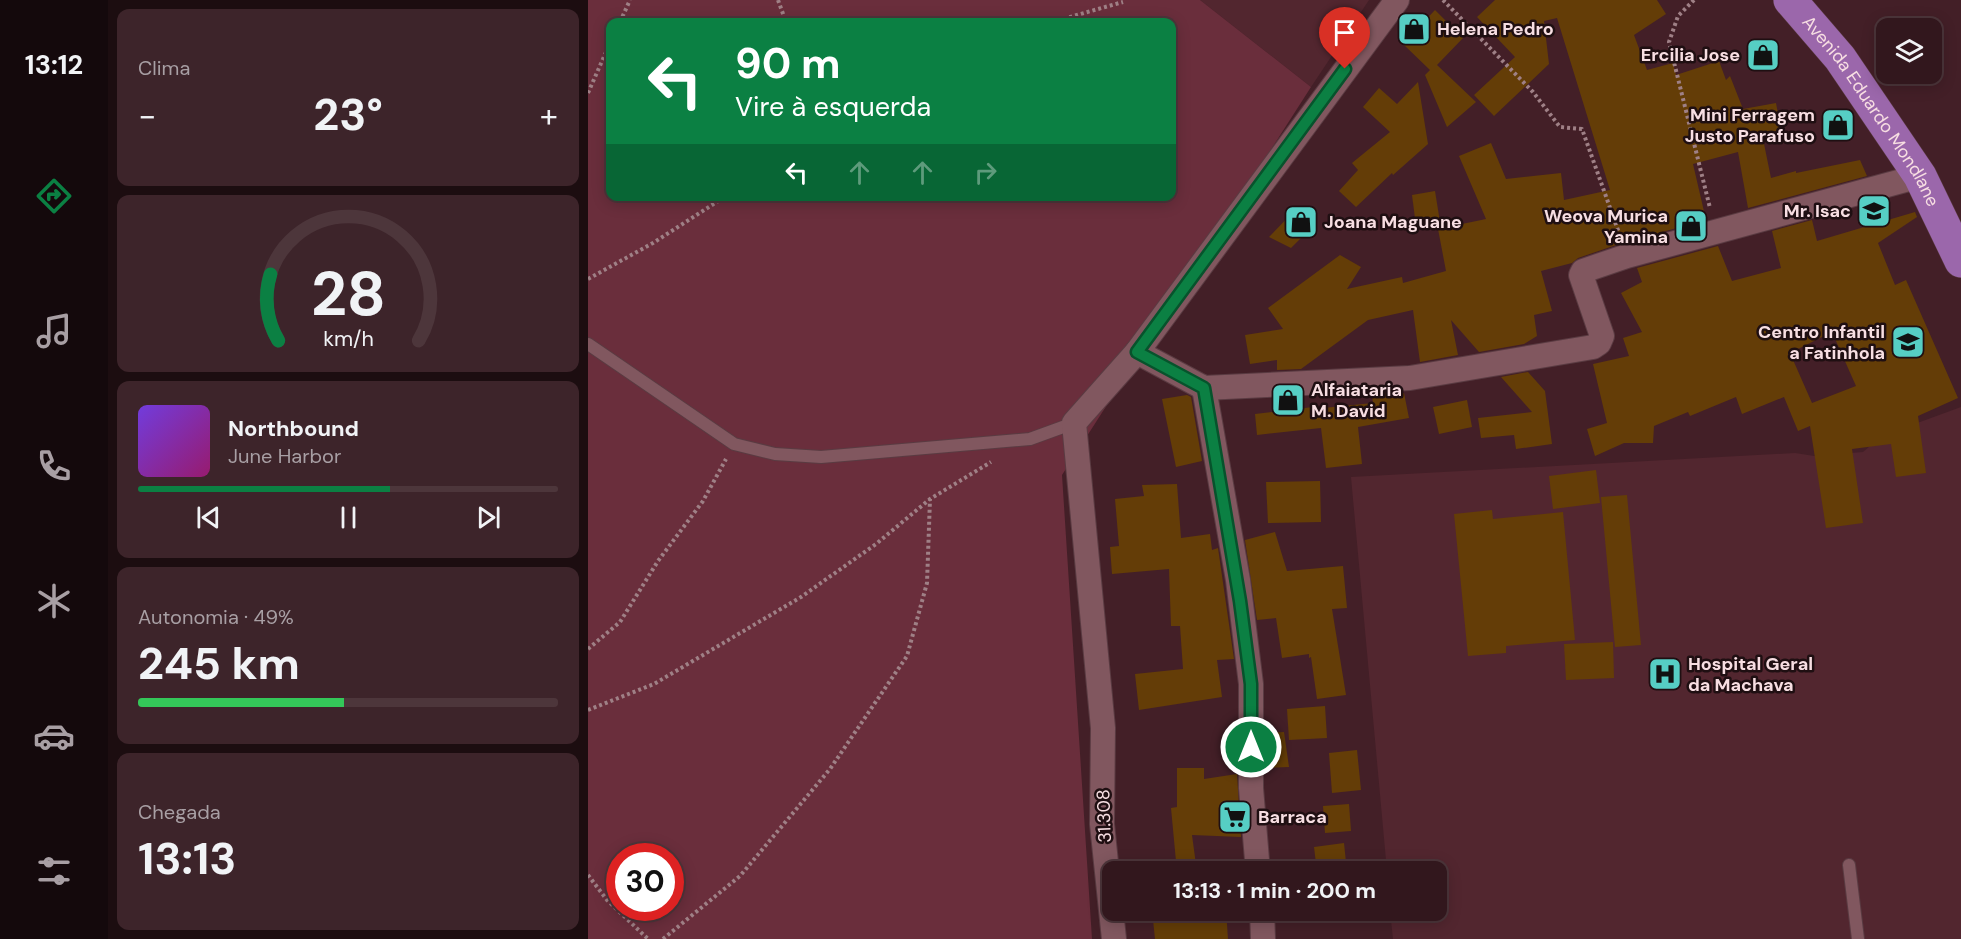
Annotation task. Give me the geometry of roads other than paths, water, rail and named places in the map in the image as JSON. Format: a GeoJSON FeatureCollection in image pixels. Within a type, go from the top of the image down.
{"type":"FeatureCollection","features":[{"type":"Feature","properties":{"kind":"main road","name":"Avenida Eduardo Mondlane"},"geometry":{"type":"LineString","coordinates":[[1790,0],[1840,58],[1920,176],[1961,261]]}},
{"type":"Feature","properties":{"kind":"street"},"geometry":{"type":"LineString","coordinates":[[1074,423],[1137,352],[1280,155],[1397,0]]}},
{"type":"Feature","properties":{"kind":"street"},"geometry":{"type":"LineString","coordinates":[[1137,352],[1204,388],[1410,378],[1593,346],[1599,343],[1602,336],[1581,275],[1583,271],[1627,256],[1920,176]]}},
{"type":"Feature","properties":{"kind":"street"},"geometry":{"type":"LineString","coordinates":[[1204,388],[1238,580],[1251,684],[1251,788],[1257,861]]}},
{"type":"Feature","properties":{"kind":"street","name":"31.308"},"geometry":{"type":"LineString","coordinates":[[1074,423],[1103,728],[1102,824],[1114,939]]}},
{"type":"Feature","properties":{"kind":"street"},"geometry":{"type":"LineString","coordinates":[[1262,921],[1263,939]]}},
{"type":"Feature","properties":{"kind":"lane"},"geometry":{"type":"LineString","coordinates":[[588,344],[734,444],[775,454],[821,457],[1030,439],[1074,423]]}},
{"type":"Feature","properties":{"kind":"lane"},"geometry":{"type":"LineString","coordinates":[[1849,865],[1858,939]]}},
{"type":"Feature","properties":{"kind":"place","name":"Helena Pedro"},"geometry":{"type":"Point","coordinates":[1414,29]}},
{"type":"Feature","properties":{"kind":"place","name":"Ercilia Jose"},"geometry":{"type":"Point","coordinates":[1763,55]}},
{"type":"Feature","properties":{"kind":"place","name":"Mini Ferragem Justo Parafuso"},"geometry":{"type":"Point","coordinates":[1838,125]}},
{"type":"Feature","properties":{"kind":"place","name":"Mr. Isac"},"geometry":{"type":"Point","coordinates":[1874,211]}},
{"type":"Feature","properties":{"kind":"place","name":"Joana Maguane"},"geometry":{"type":"Point","coordinates":[1301,222]}},
{"type":"Feature","properties":{"kind":"place","name":"Weova Murica Yamina"},"geometry":{"type":"Point","coordinates":[1691,226]}},
{"type":"Feature","properties":{"kind":"place","name":"Centro Infantil a Fatinhola"},"geometry":{"type":"Point","coordinates":[1908,342]}},
{"type":"Feature","properties":{"kind":"place","name":"Alfaiataria M. David"},"geometry":{"type":"Point","coordinates":[1288,400]}},
{"type":"Feature","properties":{"kind":"place","name":"Hospital Geral da Machava"},"geometry":{"type":"Point","coordinates":[1665,674]}},
{"type":"Feature","properties":{"kind":"place","name":"Barraca"},"geometry":{"type":"Point","coordinates":[1235,817]}}]}
